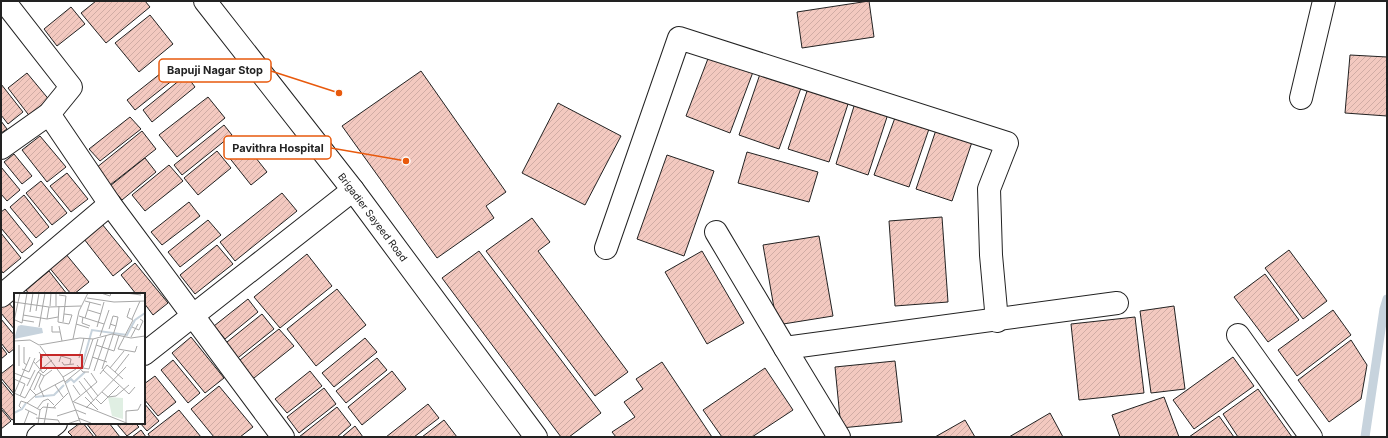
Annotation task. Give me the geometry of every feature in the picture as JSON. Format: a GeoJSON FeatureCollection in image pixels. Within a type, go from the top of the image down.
{"type":"FeatureCollection","features":[{"type":"Feature","properties":{"kind":"street"},"geometry":{"type":"LineString","coordinates":[[1,148],[49,114],[71,87],[4,1]]}},
{"type":"Feature","properties":{"kind":"street","name":"Brigadier Sayeed Road"},"geometry":{"type":"LineString","coordinates":[[204,1],[353,190],[536,437]]}},
{"type":"Feature","properties":{"kind":"street"},"geometry":{"type":"LineString","coordinates":[[1301,98],[1324,1]]}},
{"type":"Feature","properties":{"kind":"street"},"geometry":{"type":"LineString","coordinates":[[606,248],[679,38],[1008,143],[989,189],[989,224],[998,320]]}},
{"type":"Feature","properties":{"kind":"street"},"geometry":{"type":"LineString","coordinates":[[49,114],[110,204],[194,315],[273,433]]}},
{"type":"Feature","properties":{"kind":"street"},"geometry":{"type":"LineString","coordinates":[[145,353],[353,190]]}},
{"type":"Feature","properties":{"kind":"street"},"geometry":{"type":"LineString","coordinates":[[1,296],[110,204]]}},
{"type":"Feature","properties":{"kind":"street"},"geometry":{"type":"LineString","coordinates":[[716,232],[839,437]]}},
{"type":"Feature","properties":{"kind":"street"},"geometry":{"type":"LineString","coordinates":[[785,348],[1117,303]]}},
{"type":"Feature","properties":{"kind":"street"},"geometry":{"type":"LineString","coordinates":[[1238,335],[1311,437]]}},
{"type":"Feature","properties":{"kind":"street"},"geometry":{"type":"LineString","coordinates":[[38,437],[55,424]]}},
{"type":"Feature","properties":{"kind":"building"},"geometry":{"type":"Polygon","coordinates":[[[96,1],[145,1],[150,7],[106,43],[81,13],[96,1]]]}},
{"type":"Feature","properties":{"kind":"building"},"geometry":{"type":"Polygon","coordinates":[[[869,1],[874,37],[802,48],[797,12],[869,1]]]}},
{"type":"Feature","properties":{"kind":"building"},"geometry":{"type":"Polygon","coordinates":[[[71,7],[85,24],[57,46],[44,29],[71,7]]]}},
{"type":"Feature","properties":{"kind":"building"},"geometry":{"type":"Polygon","coordinates":[[[150,15],[173,44],[139,72],[115,43],[150,15]]]}},
{"type":"Feature","properties":{"kind":"building"},"geometry":{"type":"Polygon","coordinates":[[[1350,55],[1387,57],[1387,116],[1345,113],[1350,55]]]}},
{"type":"Feature","properties":{"kind":"building"},"geometry":{"type":"Polygon","coordinates":[[[709,56],[753,72],[730,133],[686,116],[709,56]]]}},
{"type":"Feature","properties":{"kind":"building"},"geometry":{"type":"Polygon","coordinates":[[[175,62],[183,72],[135,110],[127,100],[175,62]]]}},
{"type":"Feature","properties":{"kind":"building"},"geometry":{"type":"Polygon","coordinates":[[[421,71],[506,192],[486,206],[494,218],[437,258],[342,126],[421,71]]]}},
{"type":"Feature","properties":{"kind":"building"},"geometry":{"type":"Polygon","coordinates":[[[27,73],[51,102],[31,118],[8,88],[27,73]]]}},
{"type":"Feature","properties":{"kind":"building"},"geometry":{"type":"Polygon","coordinates":[[[760,74],[801,88],[779,149],[739,135],[760,74]]]}},
{"type":"Feature","properties":{"kind":"building"},"geometry":{"type":"Polygon","coordinates":[[[186,75],[195,87],[152,122],[143,110],[186,75]]]}},
{"type":"Feature","properties":{"kind":"building"},"geometry":{"type":"Polygon","coordinates":[[[1,84],[23,112],[8,124],[1,115],[1,84]]]}},
{"type":"Feature","properties":{"kind":"building"},"geometry":{"type":"Polygon","coordinates":[[[808,88],[849,101],[829,162],[788,149],[808,88]]]}},
{"type":"Feature","properties":{"kind":"building"},"geometry":{"type":"Polygon","coordinates":[[[208,97],[225,118],[177,157],[159,135],[208,97]]]}},
{"type":"Feature","properties":{"kind":"building"},"geometry":{"type":"Polygon","coordinates":[[[558,103],[621,136],[585,205],[522,173],[558,103]]]}},
{"type":"Feature","properties":{"kind":"building"},"geometry":{"type":"Polygon","coordinates":[[[855,103],[888,114],[868,175],[836,164],[855,103]]]}},
{"type":"Feature","properties":{"kind":"building"},"geometry":{"type":"Polygon","coordinates":[[[896,115],[930,126],[909,187],[874,175],[896,115]]]}},
{"type":"Feature","properties":{"kind":"building"},"geometry":{"type":"Polygon","coordinates":[[[130,117],[141,129],[100,161],[89,149],[130,117]]]}},
{"type":"Feature","properties":{"kind":"building"},"geometry":{"type":"Polygon","coordinates":[[[1,121],[7,129],[1,133],[1,121]]]}},
{"type":"Feature","properties":{"kind":"building"},"geometry":{"type":"Polygon","coordinates":[[[224,125],[232,135],[182,175],[174,165],[224,125]]]}},
{"type":"Feature","properties":{"kind":"building"},"geometry":{"type":"Polygon","coordinates":[[[936,130],[972,142],[952,201],[916,189],[936,130]]]}},
{"type":"Feature","properties":{"kind":"building"},"geometry":{"type":"Polygon","coordinates":[[[142,131],[156,149],[110,185],[96,168],[142,131]]]}},
{"type":"Feature","properties":{"kind":"building"},"geometry":{"type":"Polygon","coordinates":[[[40,136],[66,167],[47,182],[22,150],[40,136]]]}},
{"type":"Feature","properties":{"kind":"building"},"geometry":{"type":"Polygon","coordinates":[[[240,138],[267,172],[251,185],[224,151],[240,138]]]}},
{"type":"Feature","properties":{"kind":"building"},"geometry":{"type":"Polygon","coordinates":[[[217,151],[231,168],[198,195],[184,178],[217,151]]]}},
{"type":"Feature","properties":{"kind":"building"},"geometry":{"type":"Polygon","coordinates":[[[747,152],[818,172],[809,202],[738,183],[747,152]]]}},
{"type":"Feature","properties":{"kind":"building"},"geometry":{"type":"Polygon","coordinates":[[[14,154],[32,176],[22,184],[4,162],[14,154]]]}},
{"type":"Feature","properties":{"kind":"building"},"geometry":{"type":"Polygon","coordinates":[[[667,155],[714,171],[684,256],[637,239],[667,155]]]}},
{"type":"Feature","properties":{"kind":"building"},"geometry":{"type":"Polygon","coordinates":[[[145,158],[156,172],[122,200],[110,186],[145,158]]]}},
{"type":"Feature","properties":{"kind":"building"},"geometry":{"type":"Polygon","coordinates":[[[169,165],[183,181],[145,211],[132,195],[169,165]]]}},
{"type":"Feature","properties":{"kind":"building"},"geometry":{"type":"Polygon","coordinates":[[[1,167],[20,190],[7,201],[1,194],[1,167]]]}},
{"type":"Feature","properties":{"kind":"building"},"geometry":{"type":"Polygon","coordinates":[[[67,173],[88,199],[71,212],[50,186],[67,173]]]}},
{"type":"Feature","properties":{"kind":"building"},"geometry":{"type":"Polygon","coordinates":[[[41,181],[67,213],[52,225],[26,193],[41,181]]]}},
{"type":"Feature","properties":{"kind":"building"},"geometry":{"type":"Polygon","coordinates":[[[282,193],[297,211],[235,261],[220,242],[282,193]]]}},
{"type":"Feature","properties":{"kind":"building"},"geometry":{"type":"Polygon","coordinates":[[[24,195],[49,227],[36,238],[10,207],[24,195]]]}},
{"type":"Feature","properties":{"kind":"building"},"geometry":{"type":"Polygon","coordinates":[[[189,202],[200,216],[162,245],[151,232],[189,202]]]}},
{"type":"Feature","properties":{"kind":"building"},"geometry":{"type":"Polygon","coordinates":[[[5,209],[33,244],[22,253],[1,228],[1,212],[5,209]]]}},
{"type":"Feature","properties":{"kind":"building"},"geometry":{"type":"Polygon","coordinates":[[[942,217],[948,302],[895,306],[889,221],[942,217]]]}},
{"type":"Feature","properties":{"kind":"building"},"geometry":{"type":"Polygon","coordinates":[[[532,218],[550,242],[538,251],[628,372],[595,396],[486,251],[532,218]]]}},
{"type":"Feature","properties":{"kind":"building"},"geometry":{"type":"Polygon","coordinates":[[[208,220],[221,235],[180,267],[168,252],[208,220]]]}},
{"type":"Feature","properties":{"kind":"building"},"geometry":{"type":"Polygon","coordinates":[[[102,224],[132,261],[113,276],[84,239],[102,224]]]}},
{"type":"Feature","properties":{"kind":"building"},"geometry":{"type":"Polygon","coordinates":[[[1,233],[21,258],[3,273],[1,270],[1,233]]]}},
{"type":"Feature","properties":{"kind":"building"},"geometry":{"type":"Polygon","coordinates":[[[819,236],[833,316],[777,325],[763,245],[819,236]]]}},
{"type":"Feature","properties":{"kind":"building"},"geometry":{"type":"Polygon","coordinates":[[[217,245],[233,264],[195,294],[180,275],[217,245]]]}},
{"type":"Feature","properties":{"kind":"building"},"geometry":{"type":"Polygon","coordinates":[[[1289,250],[1327,301],[1303,319],[1265,268],[1289,250]]]}},
{"type":"Feature","properties":{"kind":"building"},"geometry":{"type":"Polygon","coordinates":[[[479,251],[601,413],[569,437],[561,437],[442,278],[479,251]]]}},
{"type":"Feature","properties":{"kind":"building"},"geometry":{"type":"Polygon","coordinates":[[[702,251],[744,323],[707,344],[665,272],[702,251]]]}},
{"type":"Feature","properties":{"kind":"building"},"geometry":{"type":"Polygon","coordinates":[[[65,253],[89,282],[75,293],[70,293],[48,266],[65,253]]]}},
{"type":"Feature","properties":{"kind":"building"},"geometry":{"type":"Polygon","coordinates":[[[307,254],[332,286],[280,328],[254,297],[307,254]]]}},
{"type":"Feature","properties":{"kind":"building"},"geometry":{"type":"Polygon","coordinates":[[[135,263],[168,303],[153,315],[145,304],[145,293],[135,293],[121,275],[135,263]]]}},
{"type":"Feature","properties":{"kind":"building"},"geometry":{"type":"Polygon","coordinates":[[[49,271],[66,293],[28,293],[26,290],[49,271]]]}},
{"type":"Feature","properties":{"kind":"building"},"geometry":{"type":"Polygon","coordinates":[[[1265,274],[1299,320],[1268,342],[1234,297],[1265,274]]]}},
{"type":"Feature","properties":{"kind":"building"},"geometry":{"type":"Polygon","coordinates":[[[337,289],[366,325],[316,366],[287,329],[337,289]]]}},
{"type":"Feature","properties":{"kind":"building"},"geometry":{"type":"Polygon","coordinates":[[[248,299],[258,312],[225,339],[214,326],[248,299]]]}},
{"type":"Feature","properties":{"kind":"building"},"geometry":{"type":"Polygon","coordinates":[[[7,301],[14,309],[14,329],[1,313],[1,306],[7,301]]]}},
{"type":"Feature","properties":{"kind":"building"},"geometry":{"type":"Polygon","coordinates":[[[1174,306],[1185,389],[1151,393],[1140,311],[1174,306]]]}},
{"type":"Feature","properties":{"kind":"building"},"geometry":{"type":"Polygon","coordinates":[[[1333,310],[1351,335],[1297,376],[1278,350],[1333,310]]]}},
{"type":"Feature","properties":{"kind":"building"},"geometry":{"type":"Polygon","coordinates":[[[262,314],[274,329],[234,361],[222,346],[262,314]]]}},
{"type":"Feature","properties":{"kind":"building"},"geometry":{"type":"Polygon","coordinates":[[[1135,317],[1144,393],[1079,400],[1071,324],[1135,317]]]}},
{"type":"Feature","properties":{"kind":"building"},"geometry":{"type":"Polygon","coordinates":[[[1,319],[14,335],[14,349],[9,353],[1,343],[1,319]]]}},
{"type":"Feature","properties":{"kind":"building"},"geometry":{"type":"Polygon","coordinates":[[[279,329],[294,346],[249,382],[235,364],[279,329]]]}},
{"type":"Feature","properties":{"kind":"building"},"geometry":{"type":"Polygon","coordinates":[[[191,337],[224,378],[205,393],[172,353],[191,337]]]}},
{"type":"Feature","properties":{"kind":"building"},"geometry":{"type":"Polygon","coordinates":[[[365,338],[377,352],[334,387],[322,373],[365,338]]]}},
{"type":"Feature","properties":{"kind":"building"},"geometry":{"type":"Polygon","coordinates":[[[1351,340],[1367,365],[1361,399],[1329,422],[1298,380],[1351,340]]]}},
{"type":"Feature","properties":{"kind":"building"},"geometry":{"type":"Polygon","coordinates":[[[1,346],[7,354],[1,359],[1,346]]]}},
{"type":"Feature","properties":{"kind":"building"},"geometry":{"type":"Polygon","coordinates":[[[1233,357],[1254,386],[1194,429],[1173,400],[1233,357]]]}},
{"type":"Feature","properties":{"kind":"building"},"geometry":{"type":"Polygon","coordinates":[[[377,358],[387,370],[346,403],[336,391],[377,358]]]}},
{"type":"Feature","properties":{"kind":"building"},"geometry":{"type":"Polygon","coordinates":[[[173,360],[200,393],[188,403],[161,370],[173,360]]]}},
{"type":"Feature","properties":{"kind":"building"},"geometry":{"type":"Polygon","coordinates":[[[895,361],[902,422],[841,428],[835,367],[895,361]]]}},
{"type":"Feature","properties":{"kind":"building"},"geometry":{"type":"Polygon","coordinates":[[[662,362],[712,437],[616,437],[612,432],[635,417],[624,402],[643,389],[636,379],[662,362]]]}},
{"type":"Feature","properties":{"kind":"building"},"geometry":{"type":"Polygon","coordinates":[[[14,364],[14,394],[1,378],[1,374],[14,364]]]}},
{"type":"Feature","properties":{"kind":"building"},"geometry":{"type":"Polygon","coordinates":[[[765,368],[793,410],[752,437],[722,437],[703,410],[765,368]]]}},
{"type":"Feature","properties":{"kind":"building"},"geometry":{"type":"Polygon","coordinates":[[[310,371],[322,386],[287,413],[275,399],[310,371]]]}},
{"type":"Feature","properties":{"kind":"building"},"geometry":{"type":"Polygon","coordinates":[[[392,371],[406,389],[362,425],[348,407],[392,371]]]}},
{"type":"Feature","properties":{"kind":"building"},"geometry":{"type":"Polygon","coordinates":[[[155,376],[176,402],[158,416],[145,400],[145,383],[155,376]]]}},
{"type":"Feature","properties":{"kind":"building"},"geometry":{"type":"Polygon","coordinates":[[[1,381],[14,397],[14,419],[12,420],[1,407],[1,381]]]}},
{"type":"Feature","properties":{"kind":"building"},"geometry":{"type":"Polygon","coordinates":[[[219,386],[253,427],[240,437],[214,437],[191,409],[219,386]]]}},
{"type":"Feature","properties":{"kind":"building"},"geometry":{"type":"Polygon","coordinates":[[[324,388],[336,404],[299,433],[287,417],[324,388]]]}},
{"type":"Feature","properties":{"kind":"building"},"geometry":{"type":"Polygon","coordinates":[[[1258,389],[1292,437],[1238,437],[1223,414],[1258,389]]]}},
{"type":"Feature","properties":{"kind":"building"},"geometry":{"type":"Polygon","coordinates":[[[1164,397],[1179,437],[1120,437],[1112,415],[1164,397]]]}},
{"type":"Feature","properties":{"kind":"building"},"geometry":{"type":"Polygon","coordinates":[[[145,404],[159,421],[147,431],[141,424],[145,424],[145,404]]]}},
{"type":"Feature","properties":{"kind":"building"},"geometry":{"type":"Polygon","coordinates":[[[428,404],[439,418],[414,437],[386,437],[428,404]]]}},
{"type":"Feature","properties":{"kind":"building"},"geometry":{"type":"Polygon","coordinates":[[[337,407],[351,425],[337,437],[299,437],[337,407]]]}},
{"type":"Feature","properties":{"kind":"building"},"geometry":{"type":"Polygon","coordinates":[[[1,409],[11,421],[1,429],[1,409]]]}},
{"type":"Feature","properties":{"kind":"building"},"geometry":{"type":"Polygon","coordinates":[[[179,410],[201,437],[150,437],[148,434],[179,410]]]}},
{"type":"Feature","properties":{"kind":"building"},"geometry":{"type":"Polygon","coordinates":[[[1050,413],[1063,437],[1009,437],[1050,413]]]}},
{"type":"Feature","properties":{"kind":"building"},"geometry":{"type":"Polygon","coordinates":[[[1219,416],[1234,437],[1189,437],[1219,416]]]}},
{"type":"Feature","properties":{"kind":"building"},"geometry":{"type":"Polygon","coordinates":[[[444,420],[457,437],[422,437],[444,420]]]}},
{"type":"Feature","properties":{"kind":"building"},"geometry":{"type":"Polygon","coordinates":[[[965,420],[975,437],[935,437],[965,420]]]}},
{"type":"Feature","properties":{"kind":"building"},"geometry":{"type":"Polygon","coordinates":[[[79,424],[84,424],[94,437],[73,437],[68,432],[79,424]]]}},
{"type":"Feature","properties":{"kind":"building"},"geometry":{"type":"Polygon","coordinates":[[[87,424],[110,424],[120,437],[97,437],[87,424]]]}},
{"type":"Feature","properties":{"kind":"building"},"geometry":{"type":"Polygon","coordinates":[[[117,424],[136,424],[139,427],[127,436],[117,424]]]}},
{"type":"Feature","properties":{"kind":"building"},"geometry":{"type":"Polygon","coordinates":[[[355,426],[363,437],[342,437],[355,426]]]}},
{"type":"Feature","properties":{"kind":"building"},"geometry":{"type":"Polygon","coordinates":[[[141,430],[146,437],[132,437],[141,430]]]}},
{"type":"Feature","properties":{"kind":"waterway"},"geometry":{"type":"LineString","coordinates":[[1365,437],[1384,309],[1387,299]]}},
{"type":"Feature","properties":{"kind":"place","name":"Bapuji Nagar Stop"},"geometry":{"type":"Point","coordinates":[339,93]}},
{"type":"Feature","properties":{"kind":"place","name":"Pavithra Hospital"},"geometry":{"type":"Point","coordinates":[406,161]}}]}
